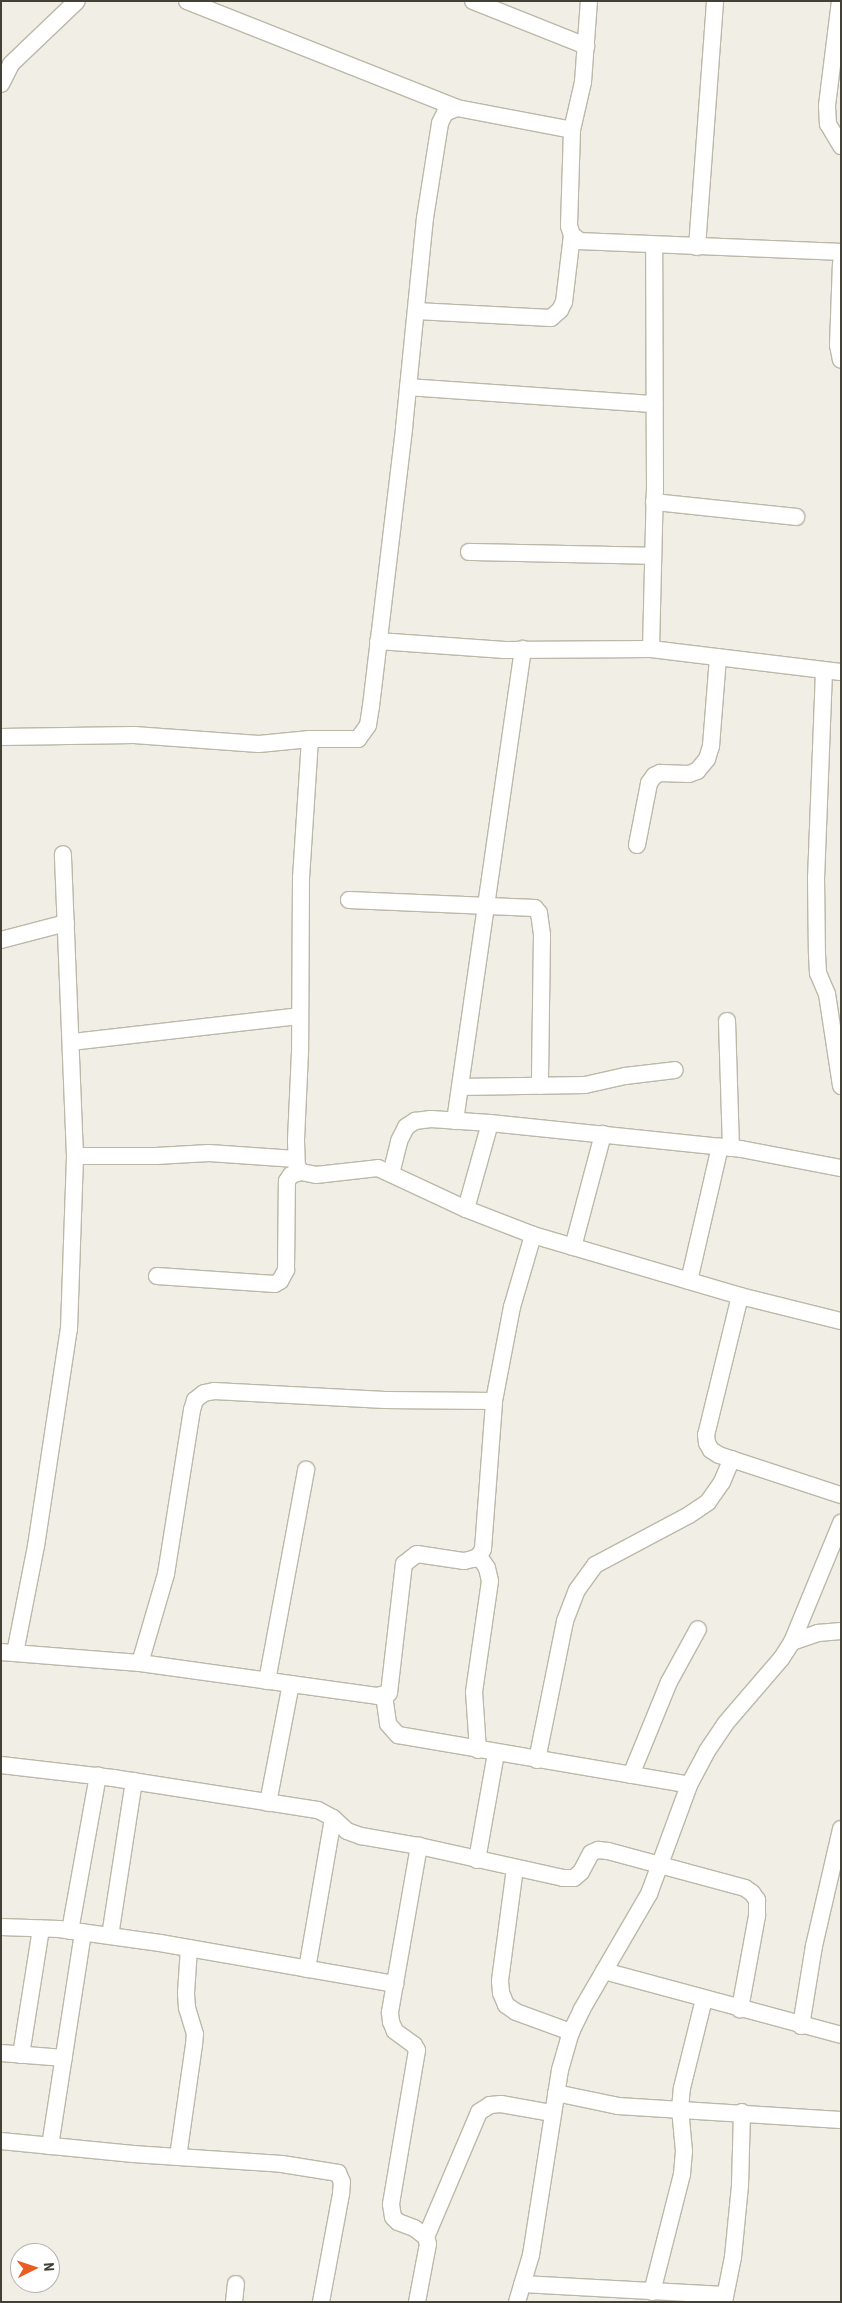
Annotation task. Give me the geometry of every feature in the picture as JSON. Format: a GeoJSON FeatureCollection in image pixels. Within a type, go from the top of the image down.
{"type":"FeatureCollection","features":[{"type":"Feature","properties":{"kind":"street"},"geometry":{"type":"LineString","coordinates":[[1,84],[6,64],[77,1]]}},
{"type":"Feature","properties":{"kind":"street"},"geometry":{"type":"LineString","coordinates":[[188,1],[458,108],[572,130]]}},
{"type":"Feature","properties":{"kind":"street"},"geometry":{"type":"LineString","coordinates":[[473,1],[586,46]]}},
{"type":"Feature","properties":{"kind":"street"},"geometry":{"type":"LineString","coordinates":[[416,311],[551,318],[560,310],[564,302],[572,235],[569,226],[568,202],[572,130],[583,82],[589,1]]}},
{"type":"Feature","properties":{"kind":"street"},"geometry":{"type":"LineString","coordinates":[[697,247],[715,1]]}},
{"type":"Feature","properties":{"kind":"street"},"geometry":{"type":"LineString","coordinates":[[840,1],[827,106],[828,124],[841,146]]}},
{"type":"Feature","properties":{"kind":"street"},"geometry":{"type":"LineString","coordinates":[[1,737],[134,735],[259,744],[310,739],[358,739],[368,725],[435,144],[440,123],[445,113],[458,108]]}},
{"type":"Feature","properties":{"kind":"street"},"geometry":{"type":"LineString","coordinates":[[572,235],[580,241],[594,243],[841,252]]}},
{"type":"Feature","properties":{"kind":"street"},"geometry":{"type":"LineString","coordinates":[[650,649],[654,502],[654,246]]}},
{"type":"Feature","properties":{"kind":"street"},"geometry":{"type":"LineString","coordinates":[[841,263],[838,344],[841,360]]}},
{"type":"Feature","properties":{"kind":"street"},"geometry":{"type":"LineString","coordinates":[[408,387],[654,404]]}},
{"type":"Feature","properties":{"kind":"street"},"geometry":{"type":"LineString","coordinates":[[654,502],[796,517]]}},
{"type":"Feature","properties":{"kind":"street"},"geometry":{"type":"LineString","coordinates":[[469,552],[653,556]]}},
{"type":"Feature","properties":{"kind":"street"},"geometry":{"type":"LineString","coordinates":[[378,641],[523,650],[650,649],[841,672]]}},
{"type":"Feature","properties":{"kind":"street"},"geometry":{"type":"LineString","coordinates":[[455,1121],[523,650]]}},
{"type":"Feature","properties":{"kind":"street"},"geometry":{"type":"LineString","coordinates":[[638,845],[649,783],[654,776],[660,774],[689,774],[697,771],[707,760],[718,658]]}},
{"type":"Feature","properties":{"kind":"street"},"geometry":{"type":"LineString","coordinates":[[824,671],[816,877],[816,954],[818,972],[827,994],[840,1076]]}},
{"type":"Feature","properties":{"kind":"street"},"geometry":{"type":"LineString","coordinates":[[157,1276],[275,1284],[280,1282],[286,1270],[287,1181],[299,1165],[300,878],[310,739]]}},
{"type":"Feature","properties":{"kind":"street"},"geometry":{"type":"LineString","coordinates":[[63,854],[76,1156],[69,1329],[36,1546],[8,1652],[140,1663],[384,1695],[388,1693],[391,1686],[395,1631],[404,1564],[416,1554],[464,1561],[479,1556]]}},
{"type":"Feature","properties":{"kind":"street"},"geometry":{"type":"LineString","coordinates":[[349,900],[486,904],[536,908],[539,913],[542,935],[540,1086]]}},
{"type":"Feature","properties":{"kind":"street"},"geometry":{"type":"LineString","coordinates":[[1,940],[66,923]]}},
{"type":"Feature","properties":{"kind":"street"},"geometry":{"type":"LineString","coordinates":[[72,1042],[300,1016]]}},
{"type":"Feature","properties":{"kind":"street"},"geometry":{"type":"LineString","coordinates":[[689,1281],[726,1147],[727,1021]]}},
{"type":"Feature","properties":{"kind":"street"},"geometry":{"type":"LineString","coordinates":[[460,1087],[585,1085],[624,1076],[675,1070]]}},
{"type":"Feature","properties":{"kind":"street"},"geometry":{"type":"LineString","coordinates":[[391,1174],[399,1141],[406,1127],[415,1121],[431,1119],[490,1123],[726,1147],[841,1168]]}},
{"type":"Feature","properties":{"kind":"street"},"geometry":{"type":"LineString","coordinates":[[466,1209],[490,1123]]}},
{"type":"Feature","properties":{"kind":"street"},"geometry":{"type":"LineString","coordinates":[[573,1247],[604,1134]]}},
{"type":"Feature","properties":{"kind":"street"},"geometry":{"type":"LineString","coordinates":[[76,1156],[156,1156],[209,1153],[299,1165],[316,1175],[378,1168],[466,1209],[533,1235],[740,1296],[841,1321]]}},
{"type":"Feature","properties":{"kind":"street"},"geometry":{"type":"LineString","coordinates":[[479,1556],[485,1538],[494,1401],[512,1307],[533,1235]]}},
{"type":"Feature","properties":{"kind":"street"},"geometry":{"type":"LineString","coordinates":[[740,1296],[706,1435],[711,1450],[732,1459],[841,1495]]}},
{"type":"Feature","properties":{"kind":"street"},"geometry":{"type":"LineString","coordinates":[[140,1663],[166,1574],[192,1410],[195,1400],[204,1393],[214,1391],[385,1400],[494,1401]]}},
{"type":"Feature","properties":{"kind":"street"},"geometry":{"type":"LineString","coordinates":[[537,1760],[564,1621],[577,1590],[595,1565],[689,1515],[708,1502],[722,1482],[732,1459]]}},
{"type":"Feature","properties":{"kind":"street"},"geometry":{"type":"LineString","coordinates":[[267,1681],[306,1470]]}},
{"type":"Feature","properties":{"kind":"street"},"geometry":{"type":"LineString","coordinates":[[517,2302],[531,2255],[552,2113],[560,2070],[572,2032],[604,1971],[630,1930],[649,1894],[689,1785],[707,1751],[725,1724],[781,1659],[792,1642],[841,1523]]}},
{"type":"Feature","properties":{"kind":"street"},"geometry":{"type":"LineString","coordinates":[[478,1750],[474,1692],[490,1581],[487,1568],[479,1556]]}},
{"type":"Feature","properties":{"kind":"street"},"geometry":{"type":"LineString","coordinates":[[631,1775],[669,1682],[698,1629]]}},
{"type":"Feature","properties":{"kind":"street"},"geometry":{"type":"LineString","coordinates":[[792,1642],[818,1633],[841,1631]]}},
{"type":"Feature","properties":{"kind":"street"},"geometry":{"type":"LineString","coordinates":[[268,1804],[291,1684]]}},
{"type":"Feature","properties":{"kind":"street"},"geometry":{"type":"LineString","coordinates":[[384,1695],[388,1724],[398,1735],[689,1785]]}},
{"type":"Feature","properties":{"kind":"street"},"geometry":{"type":"LineString","coordinates":[[478,1860],[496,1753]]}},
{"type":"Feature","properties":{"kind":"street"},"geometry":{"type":"LineString","coordinates":[[1,1765],[134,1781],[268,1804],[318,1810],[333,1818],[347,1831],[360,1836],[419,1846],[563,1878],[574,1878],[581,1872],[591,1853],[598,1850],[745,1888],[752,1892],[757,1900],[757,1916],[740,2009]]}},
{"type":"Feature","properties":{"kind":"street"},"geometry":{"type":"LineString","coordinates":[[50,2146],[64,2058],[76,1932],[98,1776]]}},
{"type":"Feature","properties":{"kind":"street"},"geometry":{"type":"LineString","coordinates":[[110,1936],[134,1781]]}},
{"type":"Feature","properties":{"kind":"street"},"geometry":{"type":"LineString","coordinates":[[307,1969],[333,1818]]}},
{"type":"Feature","properties":{"kind":"street"},"geometry":{"type":"LineString","coordinates":[[801,2026],[814,1946],[841,1829]]}},
{"type":"Feature","properties":{"kind":"street"},"geometry":{"type":"LineString","coordinates":[[417,2302],[428,2244],[426,2237],[414,2228],[398,2222],[391,2210],[416,2058],[414,2046],[401,2037],[391,2022],[395,1984],[419,1846]]}},
{"type":"Feature","properties":{"kind":"street"},"geometry":{"type":"LineString","coordinates":[[515,1868],[500,1981],[501,1993],[506,2004],[516,2012],[572,2032]]}},
{"type":"Feature","properties":{"kind":"street"},"geometry":{"type":"LineString","coordinates":[[1,1927],[41,1928],[110,1936],[395,1984]]}},
{"type":"Feature","properties":{"kind":"street"},"geometry":{"type":"LineString","coordinates":[[21,2055],[41,1928]]}},
{"type":"Feature","properties":{"kind":"street"},"geometry":{"type":"LineString","coordinates":[[178,2157],[195,2034],[187,2008],[189,1948]]}},
{"type":"Feature","properties":{"kind":"street"},"geometry":{"type":"LineString","coordinates":[[604,1971],[801,2026],[841,2035]]}},
{"type":"Feature","properties":{"kind":"street"},"geometry":{"type":"LineString","coordinates":[[652,2292],[682,2174],[684,2151],[680,2109],[682,2088],[704,1999]]}},
{"type":"Feature","properties":{"kind":"street"},"geometry":{"type":"LineString","coordinates":[[1,2053],[64,2058]]}},
{"type":"Feature","properties":{"kind":"street"},"geometry":{"type":"LineString","coordinates":[[556,2093],[618,2106],[742,2112],[841,2120]]}},
{"type":"Feature","properties":{"kind":"street"},"geometry":{"type":"LineString","coordinates":[[426,2237],[479,2112],[490,2105],[501,2104],[552,2113]]}},
{"type":"Feature","properties":{"kind":"street"},"geometry":{"type":"LineString","coordinates":[[522,2284],[724,2298],[732,2257],[740,2185],[742,2112]]}},
{"type":"Feature","properties":{"kind":"street"},"geometry":{"type":"LineString","coordinates":[[1,2141],[178,2157],[282,2164],[338,2173],[342,2182],[341,2194],[320,2302]]}},
{"type":"Feature","properties":{"kind":"street"},"geometry":{"type":"LineString","coordinates":[[234,2302],[236,2284]]}}]}
